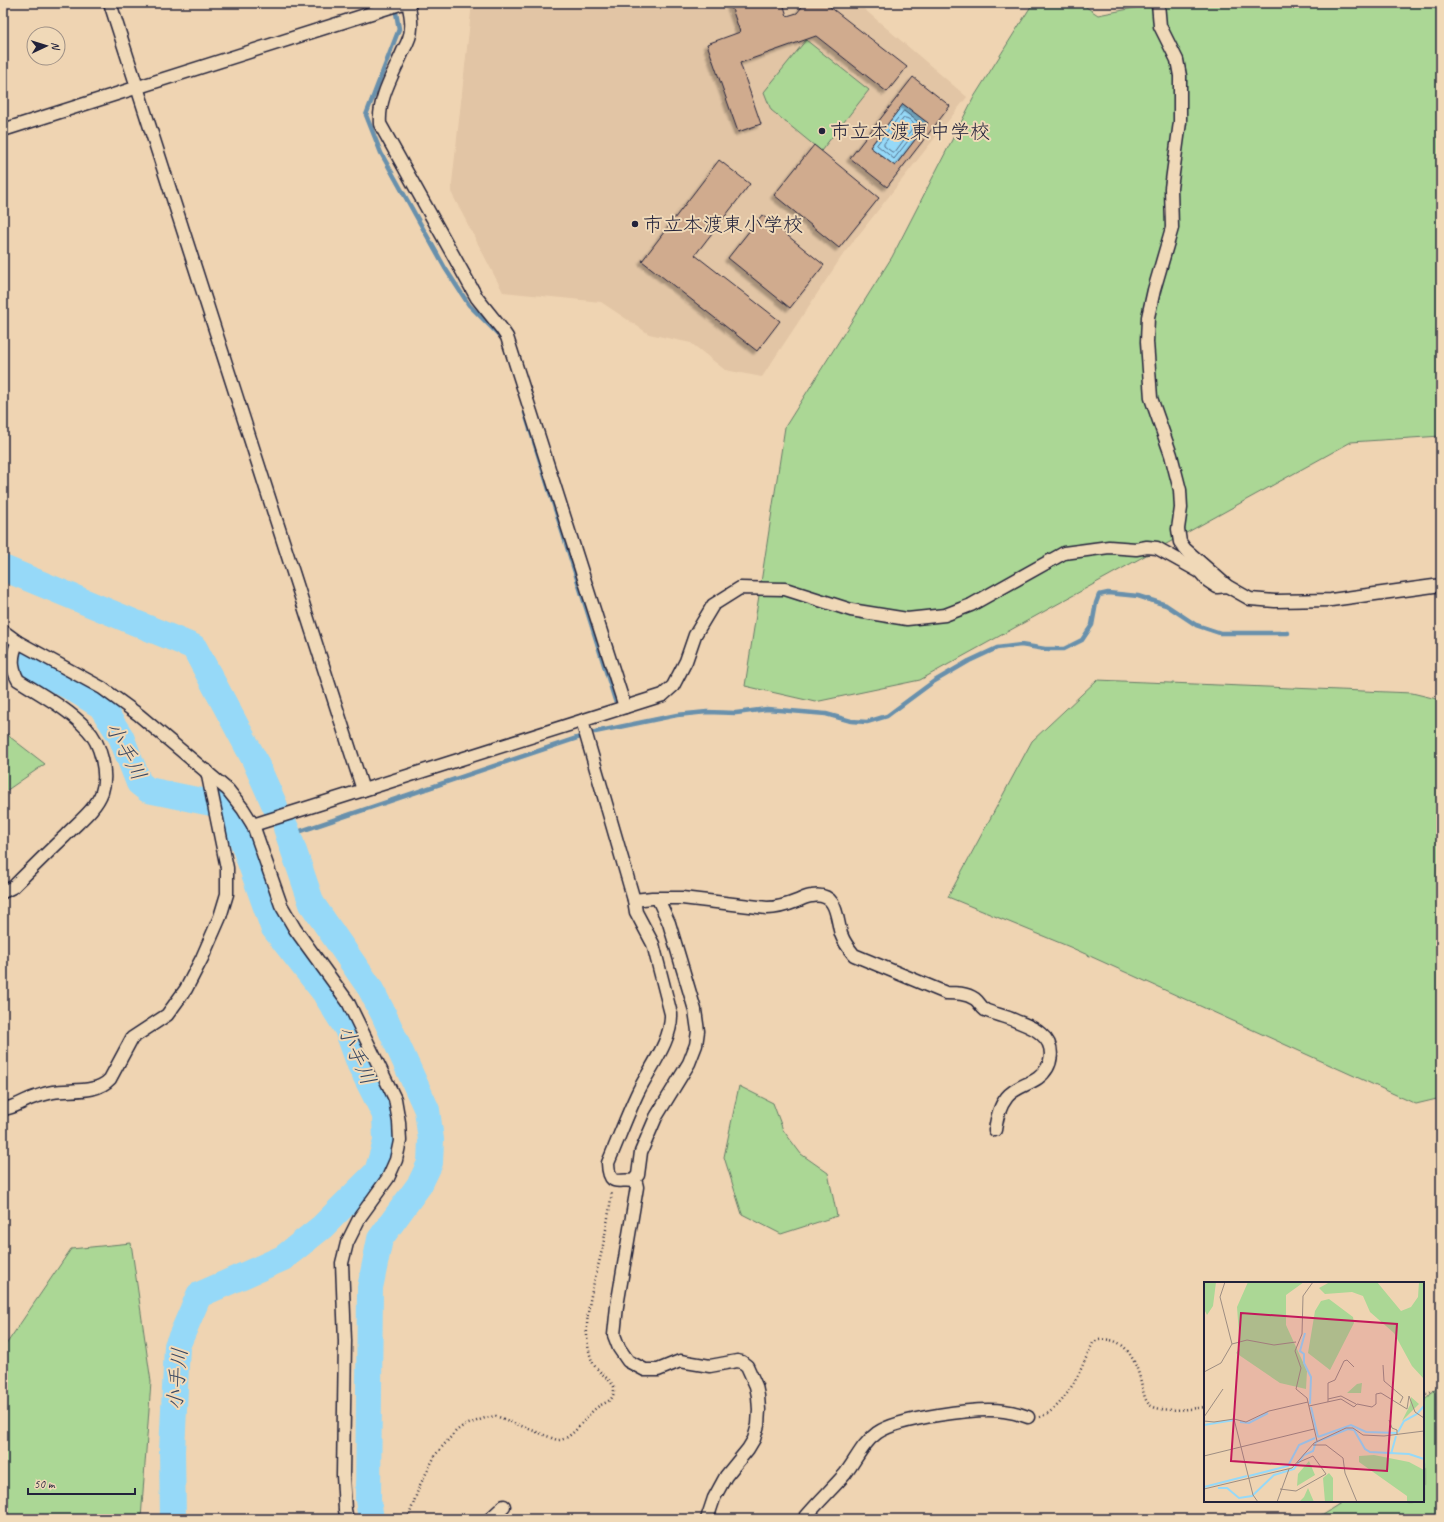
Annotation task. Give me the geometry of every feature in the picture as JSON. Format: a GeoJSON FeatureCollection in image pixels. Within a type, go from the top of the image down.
{"type":"FeatureCollection","features":[{"type":"Feature","properties":{"kind":"street"},"geometry":{"type":"LineString","coordinates":[[110,3],[363,790]]}},
{"type":"Feature","properties":{"kind":"street"},"geometry":{"type":"LineString","coordinates":[[408,3],[411,17],[410,34],[382,100],[379,113],[380,124],[477,298],[507,338],[625,707]]}},
{"type":"Feature","properties":{"kind":"street"},"geometry":{"type":"LineString","coordinates":[[1158,3],[1160,26],[1178,60],[1180,76],[1180,122],[1171,188],[1172,228],[1154,290],[1148,317],[1147,342],[1151,398],[1171,455],[1180,490],[1181,508],[1178,529],[1180,542],[1185,549],[1227,586],[1250,598],[1275,601],[1331,600],[1441,585]]}},
{"type":"Feature","properties":{"kind":"street"},"geometry":{"type":"LineString","coordinates":[[3,130],[398,4]]}},
{"type":"Feature","properties":{"kind":"street"},"geometry":{"type":"LineString","coordinates":[[253,825],[663,695],[673,686],[686,661],[695,635],[713,605],[740,588],[785,589],[851,610],[907,619],[945,615],[971,605],[1064,553],[1109,547],[1136,549],[1146,547],[1157,548],[1200,572],[1208,581],[1218,587],[1227,586]]}},
{"type":"Feature","properties":{"kind":"street"},"geometry":{"type":"LineString","coordinates":[[3,631],[15,651],[14,674],[18,680],[64,709],[88,730],[99,748],[103,763],[104,779],[102,792],[89,812],[12,887],[3,892]]}},
{"type":"Feature","properties":{"kind":"street"},"geometry":{"type":"LineString","coordinates":[[15,651],[102,688],[139,715],[228,790],[243,808],[253,825],[281,905],[295,930],[348,1002],[395,1099],[399,1122],[400,1141],[396,1160],[388,1178],[360,1217],[346,1243],[342,1263],[345,1341],[343,1475],[345,1510],[348,1519]]}},
{"type":"Feature","properties":{"kind":"street"},"geometry":{"type":"LineString","coordinates":[[582,721],[634,900],[636,912],[653,944],[671,1014],[671,1024],[668,1035],[638,1093],[608,1163],[608,1170],[613,1180],[617,1182],[633,1181]]}},
{"type":"Feature","properties":{"kind":"street"},"geometry":{"type":"LineString","coordinates":[[3,1109],[16,1106],[34,1097],[53,1092],[96,1088],[104,1085],[110,1079],[132,1038],[167,1015],[186,989],[202,958],[220,917],[227,894],[227,868],[207,771]]}},
{"type":"Feature","properties":{"kind":"street"},"geometry":{"type":"LineString","coordinates":[[634,900],[682,898],[767,908],[779,908],[810,896],[820,895],[828,898],[833,904],[842,936],[846,945],[854,955],[946,993],[960,993],[968,996],[974,999],[984,1009],[1009,1018],[1041,1033],[1051,1048],[1051,1060],[1048,1067],[1039,1077],[1020,1087],[1008,1096],[998,1111],[995,1130]]}},
{"type":"Feature","properties":{"kind":"street"},"geometry":{"type":"LineString","coordinates":[[633,1181],[638,1175],[641,1152],[656,1117],[688,1063],[696,1045],[698,1031],[695,1010],[669,923],[658,899]]}},
{"type":"Feature","properties":{"kind":"street"},"geometry":{"type":"LineString","coordinates":[[633,1181],[637,1187],[637,1194],[617,1306],[614,1335],[619,1348],[628,1361],[645,1370],[658,1370],[680,1361],[710,1366],[737,1361],[742,1362],[747,1366],[756,1386],[759,1410],[758,1425],[754,1439],[748,1450],[726,1476],[714,1498],[707,1519]]}},
{"type":"Feature","properties":{"kind":"street"},"geometry":{"type":"LineString","coordinates":[[804,1519],[846,1473],[862,1446],[877,1433],[887,1428],[939,1414],[1003,1411],[1028,1417]]}},
{"type":"Feature","properties":{"kind":"street"},"geometry":{"type":"LineString","coordinates":[[490,1519],[504,1506]]}},
{"type":"Feature","properties":{"kind":"path"},"geometry":{"type":"LineString","coordinates":[[408,1519],[419,1487],[436,1454],[456,1430],[485,1418],[496,1416],[557,1440],[563,1440],[568,1437],[595,1409],[609,1400],[613,1395],[614,1390],[612,1384],[593,1363],[588,1349],[587,1330],[588,1312],[606,1230],[613,1180]]}},
{"type":"Feature","properties":{"kind":"path"},"geometry":{"type":"LineString","coordinates":[[1028,1417],[1036,1418],[1045,1415],[1062,1401],[1096,1340],[1112,1340],[1121,1344],[1126,1350],[1132,1358],[1145,1398],[1150,1405],[1165,1409],[1204,1407]]}},
{"type":"Feature","properties":{"kind":"path"},"geometry":{"type":"LineString","coordinates":[[1424,1396],[1441,1387]]}},
{"type":"Feature","properties":{"kind":"shaded area"},"geometry":{"type":"Polygon","coordinates":[[[472,3],[857,3],[967,97],[842,256],[762,377],[725,370],[691,343],[649,334],[601,302],[503,292],[451,192],[472,3]]]}},
{"type":"Feature","properties":{"kind":"green space"},"geometry":{"type":"Polygon","coordinates":[[[1033,3],[1080,3],[1098,15],[1160,3],[1441,3],[1441,436],[1351,442],[920,680],[815,702],[745,686],[785,427],[892,257],[974,97],[1033,3]]]}},
{"type":"Feature","properties":{"kind":"green space"},"geometry":{"type":"Polygon","coordinates":[[[806,40],[869,90],[821,151],[771,110],[764,92],[806,40]]]}},
{"type":"Feature","properties":{"kind":"green space"},"geometry":{"type":"Polygon","coordinates":[[[1097,680],[1412,693],[1441,700],[1441,1098],[1416,1104],[1070,947],[948,897],[1032,741],[1097,680]]]}},
{"type":"Feature","properties":{"kind":"green space"},"geometry":{"type":"Polygon","coordinates":[[[3,729],[10,737],[45,764],[3,793],[3,729]]]}},
{"type":"Feature","properties":{"kind":"green space"},"geometry":{"type":"Polygon","coordinates":[[[739,1086],[773,1103],[783,1130],[801,1154],[828,1173],[837,1216],[781,1234],[742,1214],[724,1157],[739,1086]]]}},
{"type":"Feature","properties":{"kind":"green space"},"geometry":{"type":"Polygon","coordinates":[[[131,1243],[151,1382],[141,1519],[3,1519],[3,1349],[71,1249],[131,1243]]]}},
{"type":"Feature","properties":{"kind":"green space"},"geometry":{"type":"Polygon","coordinates":[[[1441,1381],[1441,1519],[1315,1519],[1342,1502],[1424,1502],[1424,1403],[1441,1381]]]}},
{"type":"Feature","properties":{"kind":"water"},"geometry":{"type":"Polygon","coordinates":[[[903,104],[928,123],[895,166],[870,147],[903,104]]]}},
{"type":"Feature","properties":{"kind":"building"},"geometry":{"type":"Polygon","coordinates":[[[730,3],[783,3],[787,16],[797,13],[805,3],[825,3],[907,67],[887,92],[816,36],[740,63],[761,124],[738,132],[707,44],[740,32],[730,3]]]}},
{"type":"Feature","properties":{"kind":"building"},"geometry":{"type":"Polygon","coordinates":[[[913,77],[950,106],[887,187],[850,158],[913,77]],[[903,104],[870,147],[895,166],[928,123],[903,104]]]}},
{"type":"Feature","properties":{"kind":"building"},"geometry":{"type":"Polygon","coordinates":[[[814,145],[879,198],[839,248],[774,195],[814,145]]]}},
{"type":"Feature","properties":{"kind":"building"},"geometry":{"type":"Polygon","coordinates":[[[719,160],[750,184],[695,255],[780,321],[757,351],[642,261],[719,160]]]}},
{"type":"Feature","properties":{"kind":"building"},"geometry":{"type":"Polygon","coordinates":[[[762,215],[824,265],[790,308],[728,258],[762,215]]]}},
{"type":"Feature","properties":{"kind":"waterway"},"geometry":{"type":"LineString","coordinates":[[395,7],[399,29],[366,115],[381,153],[445,268],[469,305],[501,337]]}},
{"type":"Feature","properties":{"kind":"waterway"},"geometry":{"type":"LineString","coordinates":[[525,413],[615,700]]}},
{"type":"Feature","properties":{"kind":"waterway"},"geometry":{"type":"LineString","coordinates":[[3,568],[194,647],[254,759],[275,806]]}},
{"type":"Feature","properties":{"kind":"waterway"},"geometry":{"type":"LineString","coordinates":[[595,732],[677,715],[707,712],[736,713],[767,709],[826,714],[851,721],[867,722],[887,716],[933,682],[969,661],[997,648],[1021,645],[1045,649],[1064,649],[1082,640],[1092,625],[1099,595],[1108,593],[1138,596],[1166,605],[1196,625],[1220,633],[1288,633]]}},
{"type":"Feature","properties":{"kind":"waterway","name":"小手川"},"geometry":{"type":"LineString","coordinates":[[3,651],[70,687],[101,706],[121,737],[139,783],[148,790],[221,805],[234,817],[273,927],[324,992],[347,1029],[360,1065],[385,1115],[386,1142],[377,1172],[322,1227],[283,1258],[199,1295],[177,1346],[172,1451],[173,1519]]}},
{"type":"Feature","properties":{"kind":"waterway"},"geometry":{"type":"LineString","coordinates":[[289,835],[580,737]]}},
{"type":"Feature","properties":{"kind":"waterway"},"geometry":{"type":"LineString","coordinates":[[286,828],[312,904],[370,988],[383,1013],[427,1110],[431,1140],[430,1163],[420,1184],[380,1239],[370,1288],[368,1500],[371,1519]]}},
{"type":"Feature","properties":{"kind":"place","name":"市立本渡東中学校"},"geometry":{"type":"Point","coordinates":[822,131]}},
{"type":"Feature","properties":{"kind":"place","name":"市立本渡東小学校"},"geometry":{"type":"Point","coordinates":[635,224]}}]}
